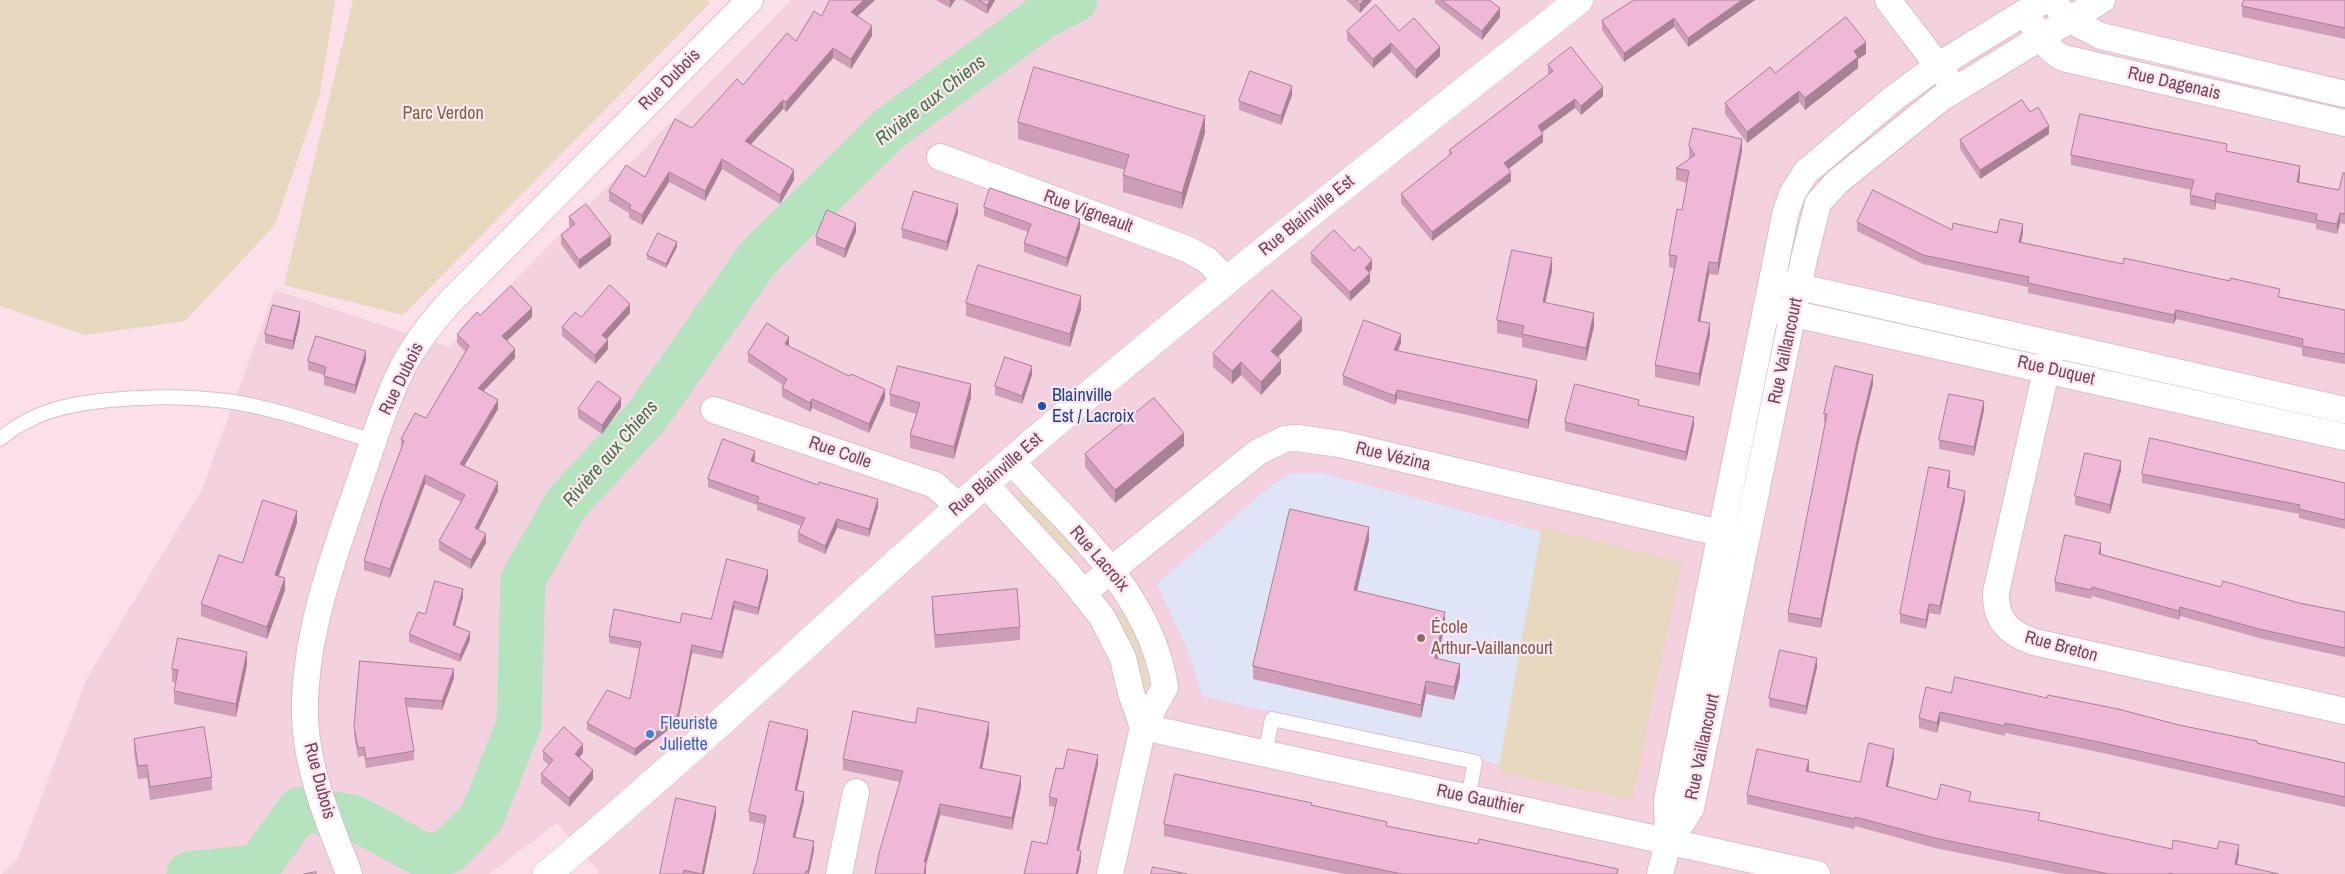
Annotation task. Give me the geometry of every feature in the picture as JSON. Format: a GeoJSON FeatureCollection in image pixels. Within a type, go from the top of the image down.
{"type":"FeatureCollection","features":[{"type":"Feature","properties":{"kind":"street","name":"Rue Dubois"},"geometry":{"type":"LineString","coordinates":[[349,874],[319,793],[309,753],[305,720],[308,667],[328,579],[374,441],[405,364],[437,316],[750,0]]}},
{"type":"Feature","properties":{"kind":"street","name":"Rue Blainville Est"},"geometry":{"type":"LineString","coordinates":[[547,874],[567,865],[670,768],[1011,461],[1227,280],[1579,0]]}},
{"type":"Feature","properties":{"kind":"street"},"geometry":{"type":"LineString","coordinates":[[1888,0],[1939,65],[1955,90]]}},
{"type":"Feature","properties":{"kind":"street","name":"Rue Dagenais"},"geometry":{"type":"LineString","coordinates":[[2052,0],[2070,20],[2089,31],[2132,45],[2345,94]]}},
{"type":"Feature","properties":{"kind":"street","name":"Rue Vaillancourt"},"geometry":{"type":"LineString","coordinates":[[1668,843],[1691,808],[1793,313],[1818,203],[1827,192],[1899,131],[1955,90],[2102,0]]}},
{"type":"Feature","properties":{"kind":"street","name":"Rue Vaillancourt"},"geometry":{"type":"LineString","coordinates":[[1668,843],[1667,800],[1788,203],[1798,182],[1816,162],[1895,97],[1939,65],[2035,6]]}},
{"type":"Feature","properties":{"kind":"street","name":"Rue Dagenais"},"geometry":{"type":"LineString","coordinates":[[2035,6],[2040,37],[2053,53],[2072,60],[2345,123]]}},
{"type":"Feature","properties":{"kind":"street","name":"Rue Vigneault"},"geometry":{"type":"LineString","coordinates":[[940,157],[1187,249],[1207,260],[1227,280]]}},
{"type":"Feature","properties":{"kind":"street","name":"Rue Duquet"},"geometry":{"type":"LineString","coordinates":[[1772,280],[2345,437]]}},
{"type":"Feature","properties":{"kind":"street","name":"Rue Duquet"},"geometry":{"type":"LineString","coordinates":[[1767,308],[2345,410]]}},
{"type":"Feature","properties":{"kind":"street","name":"Rue Breton"},"geometry":{"type":"LineString","coordinates":[[2049,357],[1996,592],[1998,614],[2006,629],[2034,642],[2345,711]]}},
{"type":"Feature","properties":{"kind":"street","name":"Rue Colle"},"geometry":{"type":"LineString","coordinates":[[714,410],[935,485],[959,507]]}},
{"type":"Feature","properties":{"kind":"street","name":"Rue Vézina"},"geometry":{"type":"LineString","coordinates":[[1084,592],[1241,464],[1270,445],[1285,439],[1297,438],[1340,444],[1747,539]]}},
{"type":"Feature","properties":{"kind":"street","name":"Rue Lacroix"},"geometry":{"type":"LineString","coordinates":[[1011,461],[1112,570],[1132,599],[1145,623],[1154,644],[1163,677],[1165,688],[1143,727],[1110,874]]}},
{"type":"Feature","properties":{"kind":"street","name":"Rue Lacroix"},"geometry":{"type":"LineString","coordinates":[[985,484],[1084,592],[1102,617],[1117,643],[1143,727]]}},
{"type":"Feature","properties":{"kind":"street","name":"Rue Gauthier"},"geometry":{"type":"LineString","coordinates":[[1143,727],[1817,874]]}},
{"type":"Feature","properties":{"kind":"street"},"geometry":{"type":"LineString","coordinates":[[839,874],[856,792]]}},
{"type":"Feature","properties":{"kind":"street"},"geometry":{"type":"LineString","coordinates":[[1660,874],[1668,843]]}},
{"type":"Feature","properties":{"kind":"lane"},"geometry":{"type":"LineString","coordinates":[[0,439],[27,419],[61,406],[156,397],[191,397],[229,402],[274,412],[374,441]]}},
{"type":"Feature","properties":{"kind":"lane"},"geometry":{"type":"LineString","coordinates":[[1265,755],[1272,719],[1475,762],[1468,798]]}},
{"type":"Feature","properties":{"kind":"shaded area"},"geometry":{"type":"Polygon","coordinates":[[[791,0],[2345,0],[2345,874],[598,874],[598,871],[557,823],[489,874],[2,874],[18,858],[87,678],[202,489],[275,290],[449,347],[791,0]]]}},
{"type":"Feature","properties":{"kind":"shaded area","name":"École Arthur-Vaillancourt"},"geometry":{"type":"Polygon","coordinates":[[[1291,473],[1322,473],[1676,568],[1626,797],[1481,760],[1202,696],[1190,655],[1157,584],[1271,486],[1291,473]]]}},
{"type":"Feature","properties":{"kind":"green space"},"geometry":{"type":"Polygon","coordinates":[[[0,0],[335,0],[320,94],[275,225],[185,321],[85,335],[0,306],[0,0]]]}},
{"type":"Feature","properties":{"kind":"green space","name":"Parc Verdon"},"geometry":{"type":"Polygon","coordinates":[[[353,0],[707,0],[710,3],[403,315],[284,285],[353,0]]]}},
{"type":"Feature","properties":{"kind":"green space"},"geometry":{"type":"Polygon","coordinates":[[[1022,493],[1077,551],[1070,557],[1016,499],[1022,493]]]}},
{"type":"Feature","properties":{"kind":"green space"},"geometry":{"type":"Polygon","coordinates":[[[1542,527],[1682,562],[1632,800],[1498,772],[1542,527]]]}},
{"type":"Feature","properties":{"kind":"green space"},"geometry":{"type":"Polygon","coordinates":[[[1123,609],[1140,645],[1150,688],[1143,689],[1134,651],[1116,612],[1123,609]]]}},
{"type":"Feature","properties":{"kind":"building"},"geometry":{"type":"Polygon","coordinates":[[[830,0],[864,0],[851,12],[872,26],[851,59],[833,48],[786,102],[783,100],[745,141],[794,170],[780,195],[722,159],[705,191],[669,172],[642,215],[629,208],[631,205],[609,191],[626,165],[645,177],[675,119],[692,128],[737,79],[743,85],[787,33],[796,41],[814,11],[821,16],[830,0]]]}},
{"type":"Feature","properties":{"kind":"building"},"geometry":{"type":"Polygon","coordinates":[[[979,0],[990,0],[987,5],[979,0]]]}},
{"type":"Feature","properties":{"kind":"building"},"geometry":{"type":"Polygon","coordinates":[[[1356,0],[1364,0],[1360,4],[1356,0]]]}},
{"type":"Feature","properties":{"kind":"building"},"geometry":{"type":"Polygon","coordinates":[[[1442,0],[1489,0],[1500,8],[1482,31],[1442,0]]]}},
{"type":"Feature","properties":{"kind":"building"},"geometry":{"type":"Polygon","coordinates":[[[1634,0],[1742,0],[1688,38],[1674,18],[1624,53],[1602,21],[1634,0]]]}},
{"type":"Feature","properties":{"kind":"building"},"geometry":{"type":"Polygon","coordinates":[[[2244,0],[2345,0],[2345,28],[2242,6],[2244,0]]]}},
{"type":"Feature","properties":{"kind":"building"},"geometry":{"type":"Polygon","coordinates":[[[1376,5],[1399,31],[1414,18],[1440,47],[1416,70],[1391,43],[1373,59],[1347,31],[1376,5]]]}},
{"type":"Feature","properties":{"kind":"building"},"geometry":{"type":"Polygon","coordinates":[[[1846,17],[1866,42],[1854,51],[1858,57],[1805,98],[1799,91],[1747,132],[1725,103],[1770,67],[1775,73],[1846,17]]]}},
{"type":"Feature","properties":{"kind":"building"},"geometry":{"type":"Polygon","coordinates":[[[1571,47],[1603,87],[1581,106],[1575,99],[1538,126],[1543,134],[1504,163],[1511,172],[1432,232],[1401,194],[1452,153],[1449,150],[1553,71],[1548,65],[1571,47]]]}},
{"type":"Feature","properties":{"kind":"building"},"geometry":{"type":"Polygon","coordinates":[[[1034,67],[1205,116],[1182,193],[1123,175],[1129,155],[1018,122],[1034,67]]]}},
{"type":"Feature","properties":{"kind":"building"},"geometry":{"type":"Polygon","coordinates":[[[1250,71],[1292,86],[1281,116],[1239,101],[1250,71]]]}},
{"type":"Feature","properties":{"kind":"building"},"geometry":{"type":"Polygon","coordinates":[[[2022,100],[2030,112],[2038,107],[2049,126],[1980,170],[1960,140],[2022,100]]]}},
{"type":"Feature","properties":{"kind":"building"},"geometry":{"type":"Polygon","coordinates":[[[2080,114],[2227,144],[2226,151],[2300,166],[2297,182],[2339,190],[2343,173],[2345,173],[2345,214],[2340,213],[2337,224],[2316,220],[2317,214],[2216,193],[2215,201],[2190,195],[2194,180],[2071,155],[2080,114]]]}},
{"type":"Feature","properties":{"kind":"building"},"geometry":{"type":"Polygon","coordinates":[[[1693,128],[1742,139],[1718,263],[1709,262],[1698,321],[1710,323],[1699,374],[1655,365],[1677,256],[1669,255],[1677,209],[1682,210],[1689,171],[1676,168],[1695,155],[1689,146],[1693,128]]]}},
{"type":"Feature","properties":{"kind":"building"},"geometry":{"type":"Polygon","coordinates":[[[990,188],[1080,219],[1067,258],[1024,243],[1031,224],[984,207],[990,188]]]}},
{"type":"Feature","properties":{"kind":"building"},"geometry":{"type":"Polygon","coordinates":[[[1873,190],[1952,230],[1953,223],[1997,233],[2000,219],[2023,224],[2019,242],[2123,264],[2124,258],[2230,281],[2230,278],[2280,289],[2278,297],[2345,310],[2345,354],[2302,346],[2303,339],[2176,310],[2174,315],[2028,283],[2029,277],[1923,255],[1857,222],[1873,190]]]}},
{"type":"Feature","properties":{"kind":"building"},"geometry":{"type":"Polygon","coordinates":[[[914,191],[958,204],[947,242],[902,229],[914,191]]]}},
{"type":"Feature","properties":{"kind":"building"},"geometry":{"type":"Polygon","coordinates":[[[586,204],[611,236],[579,260],[561,235],[575,224],[569,217],[586,204]]]}},
{"type":"Feature","properties":{"kind":"building"},"geometry":{"type":"Polygon","coordinates":[[[827,210],[856,223],[845,249],[816,237],[827,210]]]}},
{"type":"Feature","properties":{"kind":"building"},"geometry":{"type":"Polygon","coordinates":[[[1334,230],[1354,251],[1359,246],[1372,260],[1365,268],[1370,273],[1350,292],[1311,253],[1334,230]]]}},
{"type":"Feature","properties":{"kind":"building"},"geometry":{"type":"Polygon","coordinates":[[[658,233],[677,242],[666,264],[647,255],[658,233]]]}},
{"type":"Feature","properties":{"kind":"building"},"geometry":{"type":"Polygon","coordinates":[[[1512,250],[1552,258],[1543,302],[1594,313],[1586,348],[1522,334],[1524,326],[1497,320],[1512,250]]]}},
{"type":"Feature","properties":{"kind":"building"},"geometry":{"type":"Polygon","coordinates":[[[978,265],[1081,296],[1070,334],[966,303],[978,265]]]}},
{"type":"Feature","properties":{"kind":"building"},"geometry":{"type":"Polygon","coordinates":[[[610,285],[630,304],[602,335],[608,340],[595,355],[562,327],[575,312],[581,317],[610,285]]]}},
{"type":"Feature","properties":{"kind":"building"},"geometry":{"type":"Polygon","coordinates":[[[511,286],[532,308],[502,336],[515,349],[478,388],[498,400],[460,464],[498,482],[475,528],[486,534],[471,560],[439,541],[465,495],[425,475],[390,569],[364,561],[382,500],[404,441],[401,439],[415,413],[426,418],[469,346],[457,334],[477,312],[480,315],[511,286]]]}},
{"type":"Feature","properties":{"kind":"building"},"geometry":{"type":"Polygon","coordinates":[[[1272,290],[1302,318],[1271,351],[1281,360],[1261,382],[1241,362],[1232,371],[1213,354],[1272,290]]]}},
{"type":"Feature","properties":{"kind":"building"},"geometry":{"type":"Polygon","coordinates":[[[273,305],[300,312],[293,341],[265,334],[273,305]]]}},
{"type":"Feature","properties":{"kind":"building"},"geometry":{"type":"Polygon","coordinates":[[[1364,320],[1401,334],[1394,350],[1537,380],[1528,420],[1397,390],[1395,396],[1343,376],[1364,320]]]}},
{"type":"Feature","properties":{"kind":"building"},"geometry":{"type":"Polygon","coordinates":[[[767,323],[789,337],[785,344],[849,376],[851,374],[885,389],[869,424],[812,399],[810,403],[782,388],[787,379],[748,353],[767,323]]]}},
{"type":"Feature","properties":{"kind":"building"},"geometry":{"type":"Polygon","coordinates":[[[316,336],[366,351],[355,385],[324,376],[326,367],[308,361],[316,336]]]}},
{"type":"Feature","properties":{"kind":"building"},"geometry":{"type":"Polygon","coordinates":[[[1005,357],[1032,366],[1022,396],[995,386],[1005,357]]]}},
{"type":"Feature","properties":{"kind":"building"},"geometry":{"type":"Polygon","coordinates":[[[898,366],[971,384],[954,447],[910,435],[920,403],[890,394],[898,366]]]}},
{"type":"Feature","properties":{"kind":"building"},"geometry":{"type":"Polygon","coordinates":[[[1835,366],[1873,375],[1857,441],[1821,619],[1788,613],[1827,414],[1824,414],[1835,366]]]}},
{"type":"Feature","properties":{"kind":"building"},"geometry":{"type":"Polygon","coordinates":[[[598,381],[621,398],[602,425],[578,409],[598,381]]]}},
{"type":"Feature","properties":{"kind":"building"},"geometry":{"type":"Polygon","coordinates":[[[1575,384],[1639,400],[1638,405],[1694,417],[1686,452],[1565,422],[1575,384]]]}},
{"type":"Feature","properties":{"kind":"building"},"geometry":{"type":"Polygon","coordinates":[[[1949,394],[1984,401],[1974,447],[1939,440],[1949,394]]]}},
{"type":"Feature","properties":{"kind":"building"},"geometry":{"type":"Polygon","coordinates":[[[1154,398],[1184,433],[1115,490],[1085,454],[1154,398]]]}},
{"type":"Feature","properties":{"kind":"building"},"geometry":{"type":"Polygon","coordinates":[[[2150,438],[2345,483],[2345,520],[2299,509],[2300,505],[2142,474],[2150,438]]]}},
{"type":"Feature","properties":{"kind":"building"},"geometry":{"type":"Polygon","coordinates":[[[723,439],[755,451],[751,461],[818,485],[819,482],[878,499],[869,529],[837,519],[825,546],[798,533],[805,518],[757,502],[759,497],[708,479],[723,439]]]}},
{"type":"Feature","properties":{"kind":"building"},"geometry":{"type":"Polygon","coordinates":[[[2085,453],[2121,461],[2110,505],[2075,496],[2085,453]]]}},
{"type":"Feature","properties":{"kind":"building"},"geometry":{"type":"Polygon","coordinates":[[[1929,467],[1950,471],[1947,487],[1965,491],[1940,606],[1929,604],[1926,620],[1900,614],[1929,467]]]}},
{"type":"Feature","properties":{"kind":"building"},"geometry":{"type":"Polygon","coordinates":[[[263,500],[297,511],[275,575],[285,578],[267,627],[201,604],[219,555],[242,563],[263,500]]]}},
{"type":"Feature","properties":{"kind":"building"},"geometry":{"type":"Polygon","coordinates":[[[1290,509],[1369,527],[1354,590],[1445,612],[1435,658],[1460,664],[1454,687],[1426,681],[1421,705],[1253,666],[1290,509]]]}},
{"type":"Feature","properties":{"kind":"building"},"geometry":{"type":"Polygon","coordinates":[[[2065,535],[2101,543],[2099,554],[2221,587],[2223,581],[2299,603],[2345,612],[2345,648],[2259,629],[2180,607],[2179,611],[2092,587],[2091,590],[2055,582],[2065,535]]]}},
{"type":"Feature","properties":{"kind":"building"},"geometry":{"type":"Polygon","coordinates":[[[727,559],[768,570],[758,608],[734,601],[722,652],[692,645],[678,715],[635,749],[587,723],[607,690],[630,699],[641,642],[609,636],[614,609],[680,623],[682,613],[711,619],[727,559]]]}},
{"type":"Feature","properties":{"kind":"building"},"geometry":{"type":"Polygon","coordinates":[[[435,581],[463,589],[453,625],[470,632],[460,655],[409,634],[418,612],[425,614],[435,581]]]}},
{"type":"Feature","properties":{"kind":"building"},"geometry":{"type":"Polygon","coordinates":[[[1017,589],[1020,627],[935,635],[932,597],[1017,589]]]}},
{"type":"Feature","properties":{"kind":"building"},"geometry":{"type":"Polygon","coordinates":[[[178,638],[247,652],[236,704],[174,691],[178,670],[172,669],[178,638]]]}},
{"type":"Feature","properties":{"kind":"building"},"geometry":{"type":"Polygon","coordinates":[[[1780,650],[1817,658],[1806,706],[1769,698],[1780,650]]]}},
{"type":"Feature","properties":{"kind":"building"},"geometry":{"type":"Polygon","coordinates":[[[360,661],[454,669],[442,701],[405,698],[414,751],[366,759],[364,747],[358,748],[354,727],[360,661]]]}},
{"type":"Feature","properties":{"kind":"building"},"geometry":{"type":"Polygon","coordinates":[[[1955,677],[2047,698],[2048,695],[2118,709],[2345,763],[2345,797],[2005,723],[2005,726],[1940,712],[1937,723],[1919,718],[1926,687],[1951,693],[1955,677]]]}},
{"type":"Feature","properties":{"kind":"building"},"geometry":{"type":"Polygon","coordinates":[[[918,708],[989,722],[980,768],[1021,776],[1012,818],[940,804],[924,862],[926,862],[924,874],[875,874],[879,853],[903,771],[843,759],[853,711],[915,723],[918,708]]]}},
{"type":"Feature","properties":{"kind":"building"},"geometry":{"type":"Polygon","coordinates":[[[770,721],[808,730],[795,790],[804,792],[793,837],[814,841],[808,871],[805,874],[753,874],[766,816],[749,812],[770,721]]]}},
{"type":"Feature","properties":{"kind":"building"},"geometry":{"type":"Polygon","coordinates":[[[204,727],[212,777],[150,787],[147,765],[138,766],[134,739],[204,727]]]}},
{"type":"Feature","properties":{"kind":"building"},"geometry":{"type":"Polygon","coordinates":[[[564,727],[583,744],[575,754],[593,770],[569,798],[541,774],[553,760],[543,751],[564,727]]]}},
{"type":"Feature","properties":{"kind":"building"},"geometry":{"type":"Polygon","coordinates":[[[1869,743],[1894,749],[1886,786],[1937,800],[1941,784],[1971,792],[1969,801],[2040,813],[2038,820],[2172,849],[2173,840],[2217,849],[2219,841],[2239,845],[2235,864],[2279,874],[2109,874],[1935,838],[1855,817],[1854,819],[1747,795],[1757,749],[1809,760],[1806,771],[1860,782],[1869,743]]]}},
{"type":"Feature","properties":{"kind":"building"},"geometry":{"type":"Polygon","coordinates":[[[1068,749],[1098,755],[1077,850],[1081,851],[1076,874],[1024,874],[1032,841],[1047,844],[1057,799],[1049,797],[1056,768],[1063,769],[1068,749]]]}},
{"type":"Feature","properties":{"kind":"building"},"geometry":{"type":"Polygon","coordinates":[[[1175,774],[1312,803],[1311,805],[1387,822],[1386,826],[1478,844],[1479,839],[1618,869],[1617,874],[1402,874],[1164,824],[1175,774]]]}},
{"type":"Feature","properties":{"kind":"building"},"geometry":{"type":"Polygon","coordinates":[[[676,798],[716,807],[702,874],[684,870],[683,874],[660,874],[676,798]]]}},
{"type":"Feature","properties":{"kind":"building"},"geometry":{"type":"Polygon","coordinates":[[[1153,867],[1187,874],[1151,874],[1153,867]]]}},
{"type":"Feature","properties":{"kind":"waterway","name":"Rivière aux Chiens"},"geometry":{"type":"LineString","coordinates":[[189,874],[258,867],[300,809],[353,817],[427,857],[449,851],[482,817],[519,724],[523,580],[566,504],[647,416],[758,258],[890,128],[1042,17],[1075,0]]}},
{"type":"Feature","properties":{"kind":"place","name":"Blainville Est / Lacroix"},"geometry":{"type":"Point","coordinates":[1042,406]}},
{"type":"Feature","properties":{"kind":"place","name":"École Arthur-Vaillancourt"},"geometry":{"type":"Point","coordinates":[1421,638]}},
{"type":"Feature","properties":{"kind":"place","name":"Fleuriste Juliette"},"geometry":{"type":"Point","coordinates":[650,734]}}]}
